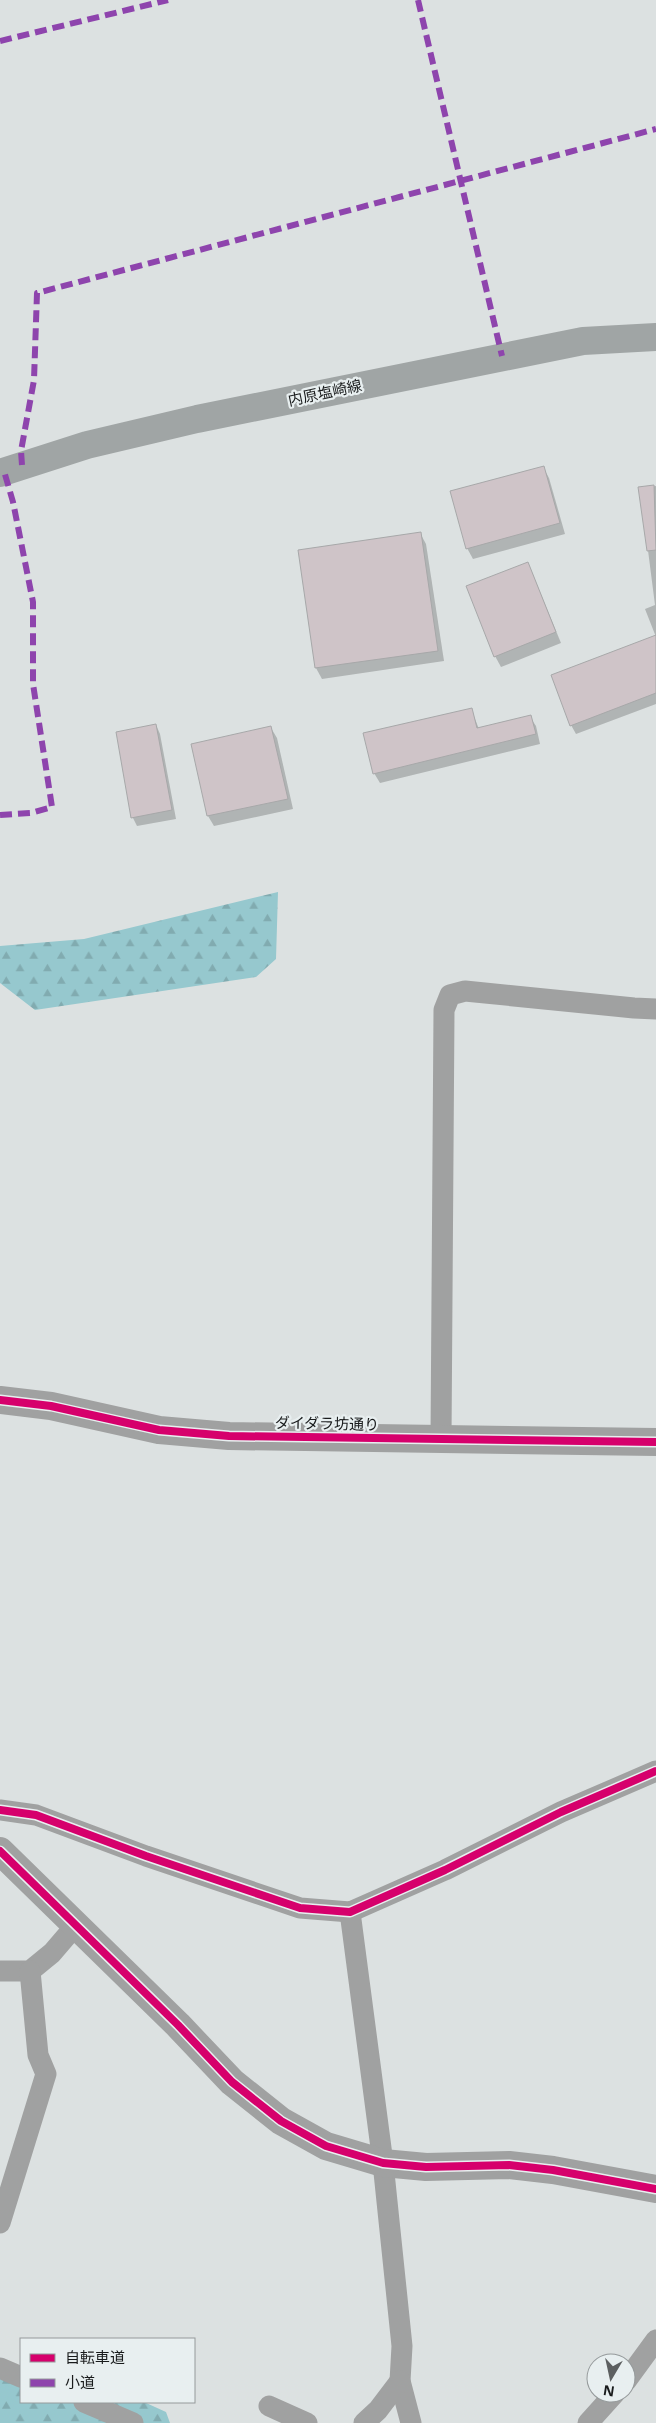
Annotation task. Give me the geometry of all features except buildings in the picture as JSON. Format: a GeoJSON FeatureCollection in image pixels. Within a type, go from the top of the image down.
{"type":"FeatureCollection","features":[{"type":"Feature","properties":{"kind":"main road","name":"内原塩崎線"},"geometry":{"type":"LineString","coordinates":[[0,473],[97,442],[216,415],[583,341],[656,337]]}},
{"type":"Feature","properties":{"kind":"street"},"geometry":{"type":"LineString","coordinates":[[441,1439],[444,1010],[450,995],[465,991],[634,1008],[656,1008]]}},
{"type":"Feature","properties":{"kind":"street","name":"ダイダラ坊通り"},"geometry":{"type":"LineString","coordinates":[[0,1400],[51,1406],[159,1430],[229,1436],[656,1442]]}},
{"type":"Feature","properties":{"kind":"street"},"geometry":{"type":"LineString","coordinates":[[0,1810],[36,1815],[146,1856],[300,1908],[350,1912],[445,1870],[561,1812],[656,1772]]}},
{"type":"Feature","properties":{"kind":"street"},"geometry":{"type":"LineString","coordinates":[[0,1851],[178,2025],[232,2082],[280,2122],[326,2146],[383,2162],[426,2167],[509,2165],[553,2170],[656,2190]]}},
{"type":"Feature","properties":{"kind":"street"},"geometry":{"type":"LineString","coordinates":[[350,1912],[383,2162],[402,2346],[400,2381],[411,2423]]}},
{"type":"Feature","properties":{"kind":"street"},"geometry":{"type":"LineString","coordinates":[[0,1971],[30,1971],[52,1953],[76,1925]]}},
{"type":"Feature","properties":{"kind":"street"},"geometry":{"type":"LineString","coordinates":[[0,2223],[46,2074],[38,2055],[30,1971]]}},
{"type":"Feature","properties":{"kind":"street"},"geometry":{"type":"LineString","coordinates":[[636,2367],[656,2340]]}},
{"type":"Feature","properties":{"kind":"street"},"geometry":{"type":"LineString","coordinates":[[0,2368],[20,2377]]}},
{"type":"Feature","properties":{"kind":"street"},"geometry":{"type":"LineString","coordinates":[[364,2423],[378,2410],[400,2381]]}},
{"type":"Feature","properties":{"kind":"street"},"geometry":{"type":"LineString","coordinates":[[86,2403],[133,2423]]}},
{"type":"Feature","properties":{"kind":"street"},"geometry":{"type":"LineString","coordinates":[[588,2423],[606,2403]]}},
{"type":"Feature","properties":{"kind":"street"},"geometry":{"type":"LineString","coordinates":[[269,2406],[307,2423]]}},
{"type":"Feature","properties":{"kind":"green space"},"geometry":{"type":"Polygon","coordinates":[[[278,892],[276,959],[256,977],[35,1010],[0,983],[0,946],[84,939],[278,892]]]}},
{"type":"Feature","properties":{"kind":"green space"},"geometry":{"type":"Polygon","coordinates":[[[0,2378],[20,2387],[20,2403],[146,2403],[166,2412],[170,2423],[0,2423],[0,2378]]]}},
{"type":"Feature","properties":{"kind":"marked path"},"geometry":{"type":"LineString","coordinates":[[0,41],[168,0]]}},
{"type":"Feature","properties":{"kind":"marked path"},"geometry":{"type":"LineString","coordinates":[[418,0],[502,356]]}},
{"type":"Feature","properties":{"kind":"marked path"},"geometry":{"type":"LineString","coordinates":[[22,465],[21,451],[34,380],[37,293],[656,129]]}},
{"type":"Feature","properties":{"kind":"marked path"},"geometry":{"type":"LineString","coordinates":[[0,815],[31,813],[52,807],[33,684],[33,602],[13,502],[4,471]]}},
{"type":"Feature","properties":{"kind":"cycle path"},"geometry":{"type":"LineString","coordinates":[[0,1400],[51,1406],[159,1430],[229,1436],[656,1442]]}},
{"type":"Feature","properties":{"kind":"cycle path"},"geometry":{"type":"LineString","coordinates":[[0,1810],[36,1815],[146,1856],[300,1908],[350,1912],[445,1870],[561,1812],[656,1771]]}},
{"type":"Feature","properties":{"kind":"cycle path"},"geometry":{"type":"LineString","coordinates":[[0,1851],[178,2025],[232,2082],[281,2121],[326,2146],[383,2163],[426,2167],[509,2165],[553,2170],[656,2189]]}}]}
